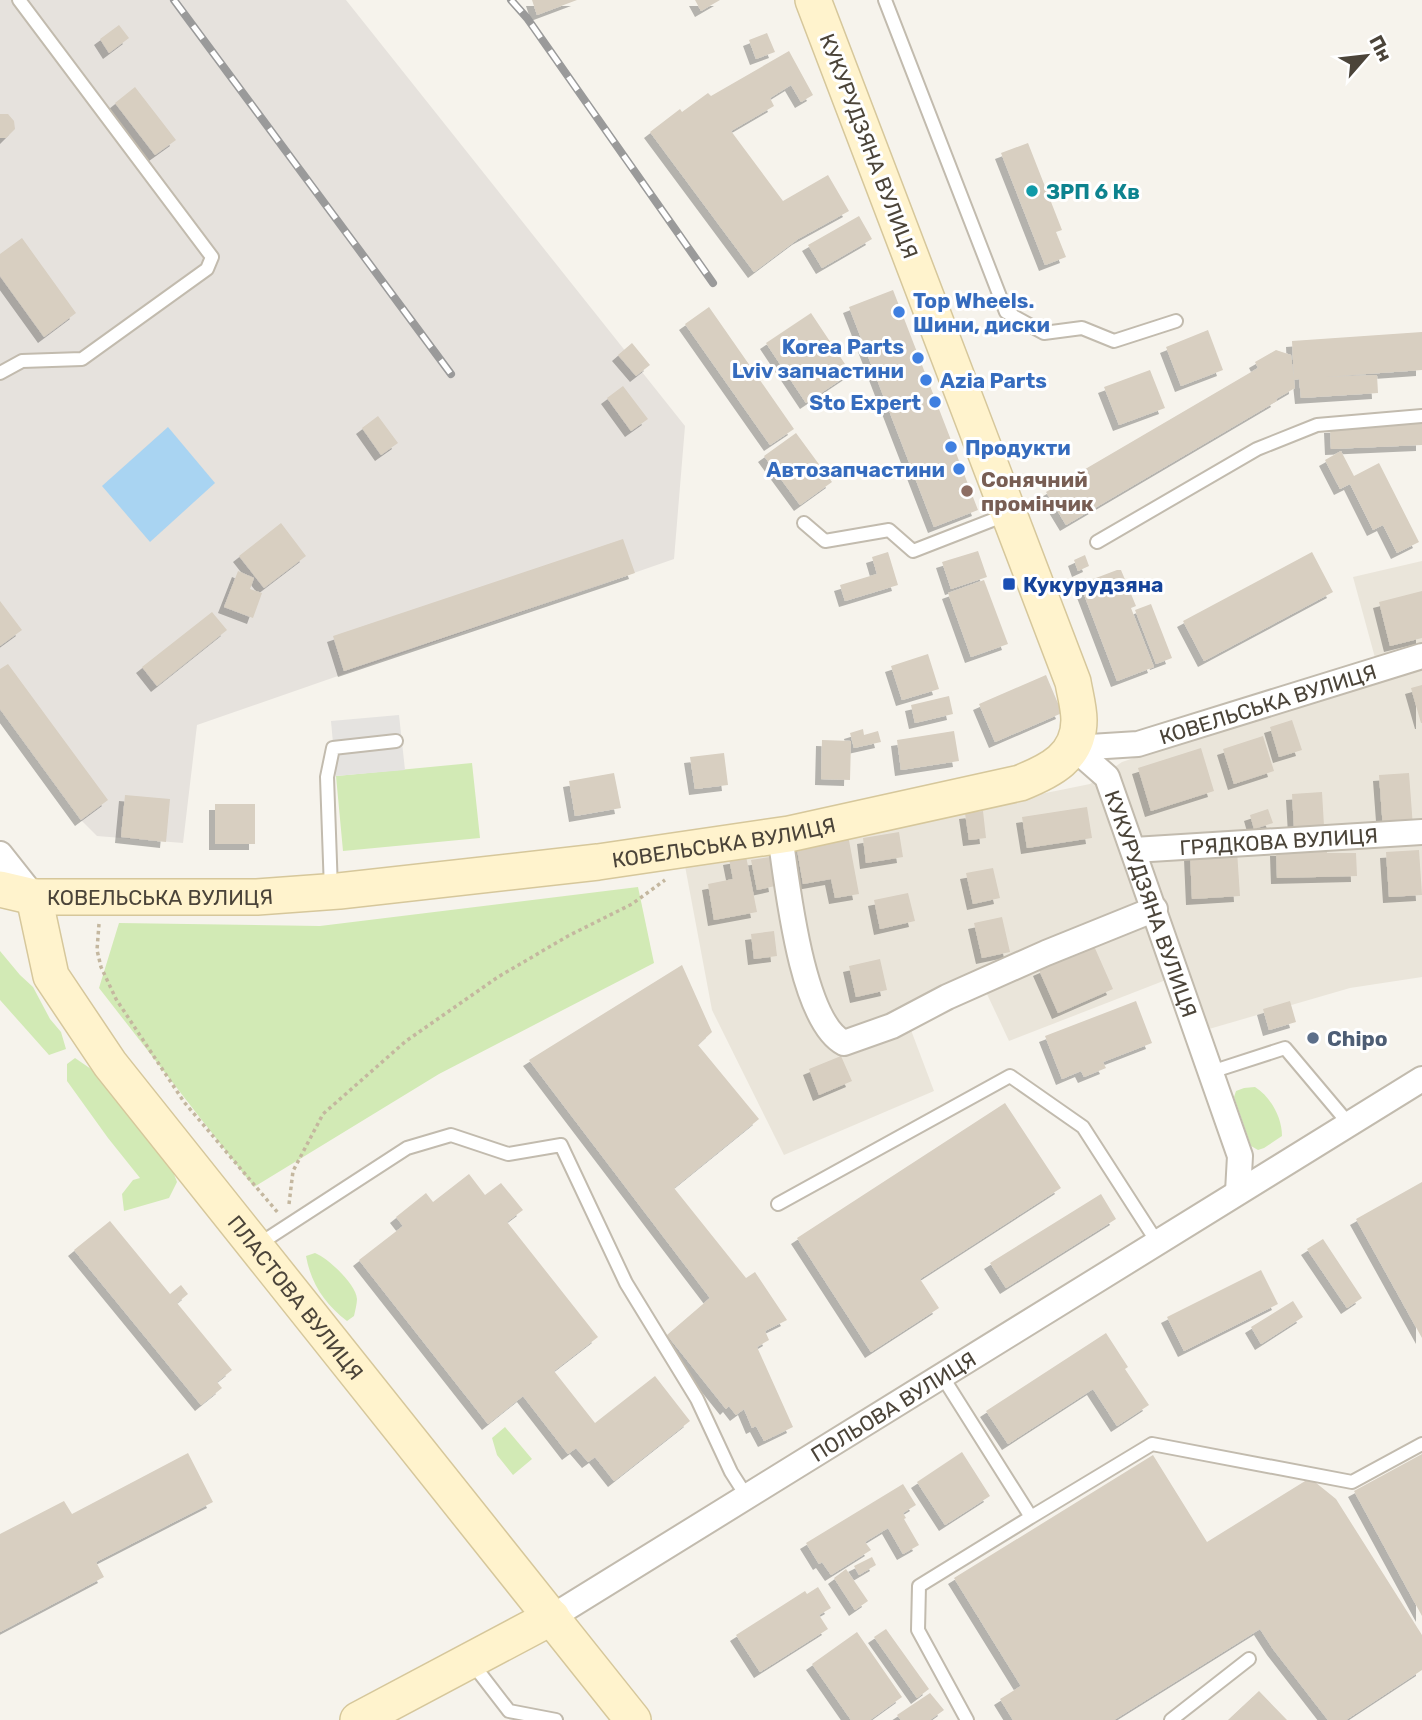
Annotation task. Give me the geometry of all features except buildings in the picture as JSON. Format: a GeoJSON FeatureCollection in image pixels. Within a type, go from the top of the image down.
{"type":"FeatureCollection","features":[{"type":"Feature","properties":{"kind":"main road","name":"КУКУРУДЗЯНА ВУЛИЦЯ"},"geometry":{"type":"LineString","coordinates":[[813,0],[1073,682],[1079,720],[1074,748]]}},
{"type":"Feature","properties":{"kind":"main road","name":"КОВЕЛЬСЬКА ВУЛИЦЯ"},"geometry":{"type":"LineString","coordinates":[[0,889],[34,897],[257,897],[331,892],[598,862],[780,835],[1020,783],[1048,772],[1074,748]]}},
{"type":"Feature","properties":{"kind":"main road","name":"ПЛАСТОВА ВУЛИЦЯ"},"geometry":{"type":"LineString","coordinates":[[34,897],[51,976],[110,1064],[632,1720]]}},
{"type":"Feature","properties":{"kind":"main road","name":"ПОЛЬОВА ВУЛИЦЯ"},"geometry":{"type":"LineString","coordinates":[[374,1716],[552,1617]]}},
{"type":"Feature","properties":{"kind":"street","name":"КОВЕЛЬСЬКА ВУЛИЦЯ"},"geometry":{"type":"LineString","coordinates":[[1074,748],[1138,744],[1422,656]]}},
{"type":"Feature","properties":{"kind":"street","name":"КУКУРУДЗЯНА ВУЛИЦЯ"},"geometry":{"type":"LineString","coordinates":[[1074,748],[1107,777],[1135,850],[1240,1156],[1238,1192]]}},
{"type":"Feature","properties":{"kind":"street","name":"ГРЯДКОВА ВУЛИЦЯ"},"geometry":{"type":"LineString","coordinates":[[1135,850],[1422,832]]}},
{"type":"Feature","properties":{"kind":"street"},"geometry":{"type":"LineString","coordinates":[[780,835],[803,968],[826,1027],[834,1038],[844,1043],[892,1026],[947,997],[1155,909]]}},
{"type":"Feature","properties":{"kind":"street","name":"ПЛАСТОВА ВУЛИЦЯ"},"geometry":{"type":"LineString","coordinates":[[0,854],[34,897]]}},
{"type":"Feature","properties":{"kind":"street","name":"ПОЛЬОВА ВУЛИЦЯ"},"geometry":{"type":"LineString","coordinates":[[552,1617],[1422,1079]]}},
{"type":"Feature","properties":{"kind":"lane"},"geometry":{"type":"LineString","coordinates":[[0,373],[22,361],[82,359],[207,269],[212,257],[19,0]]}},
{"type":"Feature","properties":{"kind":"lane"},"geometry":{"type":"LineString","coordinates":[[885,0],[1006,312],[1044,332],[1082,328],[1114,341],[1176,321]]}},
{"type":"Feature","properties":{"kind":"lane"},"geometry":{"type":"LineString","coordinates":[[1097,542],[1256,449],[1317,425],[1422,416]]}},
{"type":"Feature","properties":{"kind":"lane"},"geometry":{"type":"LineString","coordinates":[[804,523],[825,541],[890,530],[913,551],[1009,514]]}},
{"type":"Feature","properties":{"kind":"lane"},"geometry":{"type":"LineString","coordinates":[[331,892],[327,776],[333,748],[396,741]]}},
{"type":"Feature","properties":{"kind":"lane"},"geometry":{"type":"LineString","coordinates":[[1211,1072],[1285,1048],[1349,1124]]}},
{"type":"Feature","properties":{"kind":"lane"},"geometry":{"type":"LineString","coordinates":[[778,1203],[1010,1076],[1083,1127],[1157,1242]]}},
{"type":"Feature","properties":{"kind":"lane"},"geometry":{"type":"LineString","coordinates":[[254,1247],[407,1148],[451,1135],[508,1154],[561,1145],[626,1283],[697,1399],[731,1472],[747,1497]]}},
{"type":"Feature","properties":{"kind":"lane"},"geometry":{"type":"LineString","coordinates":[[942,1376],[1031,1517]]}},
{"type":"Feature","properties":{"kind":"lane"},"geometry":{"type":"LineString","coordinates":[[967,1720],[918,1630],[919,1586],[1031,1517],[1152,1444],[1352,1482],[1422,1444]]}},
{"type":"Feature","properties":{"kind":"lane"},"geometry":{"type":"LineString","coordinates":[[1171,1720],[1249,1659]]}},
{"type":"Feature","properties":{"kind":"lane"},"geometry":{"type":"LineString","coordinates":[[471,1661],[509,1711],[556,1720]]}},
{"type":"Feature","properties":{"kind":"path"},"geometry":{"type":"LineString","coordinates":[[287,1224],[293,1171],[323,1114],[406,1041],[498,977],[568,936],[632,904],[665,881],[695,847]]}},
{"type":"Feature","properties":{"kind":"path"},"geometry":{"type":"LineString","coordinates":[[102,918],[98,925],[97,950],[101,967],[116,999],[184,1102],[287,1224]]}},
{"type":"Feature","properties":{"kind":"shaded area"},"geometry":{"type":"Polygon","coordinates":[[[0,0],[346,0],[685,426],[674,559],[197,725],[183,843],[97,836],[81,820],[0,709],[0,0]]]}},
{"type":"Feature","properties":{"kind":"shaded area"},"geometry":{"type":"Polygon","coordinates":[[[1422,561],[1422,977],[1350,988],[1209,1029],[1189,971],[1009,1041],[979,977],[903,1009],[934,1091],[784,1155],[712,1010],[685,866],[1090,784],[1122,762],[1380,676],[1353,577],[1422,561]]]}},
{"type":"Feature","properties":{"kind":"shaded area"},"geometry":{"type":"Polygon","coordinates":[[[399,715],[405,770],[336,776],[331,721],[399,715]]]}},
{"type":"Feature","properties":{"kind":"green space"},"geometry":{"type":"Polygon","coordinates":[[[472,763],[480,838],[343,851],[336,776],[472,763]]]}},
{"type":"Feature","properties":{"kind":"green space"},"geometry":{"type":"Polygon","coordinates":[[[638,887],[654,963],[439,1074],[254,1187],[99,988],[119,923],[320,926],[638,887]]]}},
{"type":"Feature","properties":{"kind":"green space"},"geometry":{"type":"Polygon","coordinates":[[[0,951],[33,987],[50,1019],[61,1032],[66,1049],[49,1055],[0,1000],[0,951]]]}},
{"type":"Feature","properties":{"kind":"green space"},"geometry":{"type":"Polygon","coordinates":[[[75,1058],[91,1069],[171,1166],[177,1182],[169,1198],[124,1211],[122,1194],[133,1180],[140,1178],[67,1081],[67,1064],[75,1058]]]}},
{"type":"Feature","properties":{"kind":"green space"},"geometry":{"type":"Polygon","coordinates":[[[1255,1087],[1266,1096],[1274,1108],[1282,1136],[1258,1150],[1251,1146],[1234,1097],[1236,1091],[1255,1087]]]}},
{"type":"Feature","properties":{"kind":"green space"},"geometry":{"type":"Polygon","coordinates":[[[315,1253],[327,1260],[352,1286],[357,1301],[354,1316],[347,1321],[332,1308],[315,1284],[306,1256],[315,1253]]]}},
{"type":"Feature","properties":{"kind":"green space"},"geometry":{"type":"Polygon","coordinates":[[[505,1427],[532,1459],[513,1475],[497,1455],[492,1438],[505,1427]]]}},
{"type":"Feature","properties":{"kind":"water"},"geometry":{"type":"Polygon","coordinates":[[[168,427],[215,483],[150,542],[102,486],[168,427]]]}},
{"type":"Feature","properties":{"kind":"railway"},"geometry":{"type":"LineString","coordinates":[[174,0],[451,374]]}},
{"type":"Feature","properties":{"kind":"railway"},"geometry":{"type":"LineString","coordinates":[[511,0],[527,18],[713,283]]}},
{"type":"Feature","properties":{"kind":"place","name":"ЗРП 6 Кв"},"geometry":{"type":"Point","coordinates":[1032,191]}},
{"type":"Feature","properties":{"kind":"place","name":"Top Wheels. Шини, диски"},"geometry":{"type":"Point","coordinates":[899,312]}},
{"type":"Feature","properties":{"kind":"place","name":"Korea Parts Lviv запчастини"},"geometry":{"type":"Point","coordinates":[918,358]}},
{"type":"Feature","properties":{"kind":"place","name":"Azia Parts"},"geometry":{"type":"Point","coordinates":[926,380]}},
{"type":"Feature","properties":{"kind":"place","name":"Sto Expert"},"geometry":{"type":"Point","coordinates":[935,402]}},
{"type":"Feature","properties":{"kind":"place","name":"Продукти"},"geometry":{"type":"Point","coordinates":[951,447]}},
{"type":"Feature","properties":{"kind":"place","name":"Автозапчастини"},"geometry":{"type":"Point","coordinates":[959,469]}},
{"type":"Feature","properties":{"kind":"place","name":"Сонячний промінчик"},"geometry":{"type":"Point","coordinates":[967,491]}},
{"type":"Feature","properties":{"kind":"place","name":"Кукурудзяна"},"geometry":{"type":"Point","coordinates":[1009,584]}},
{"type":"Feature","properties":{"kind":"place","name":"Chipo"},"geometry":{"type":"Point","coordinates":[1313,1038]}}]}
